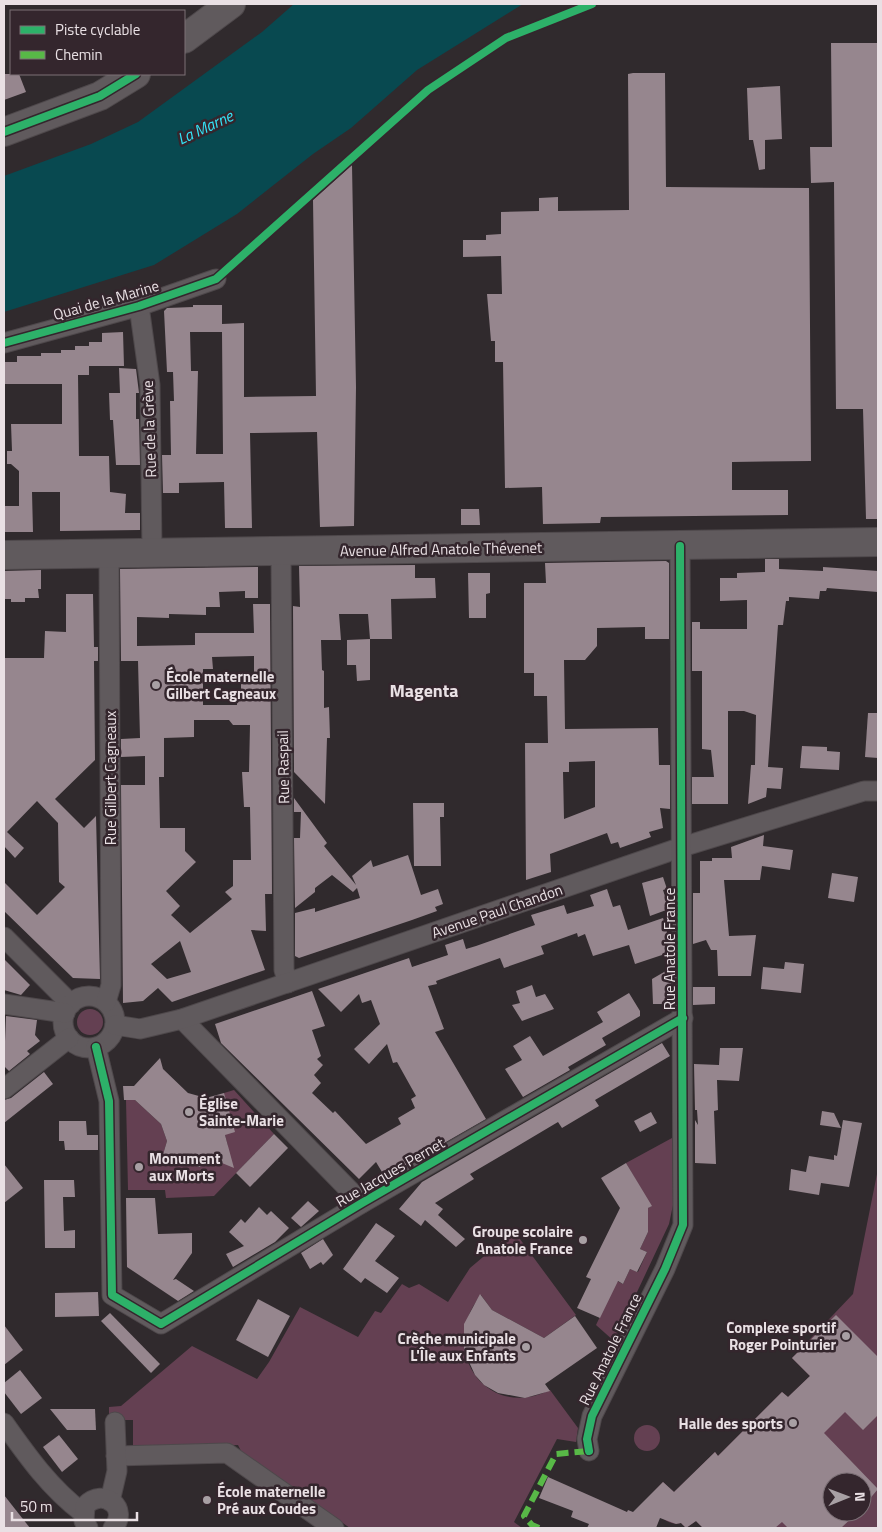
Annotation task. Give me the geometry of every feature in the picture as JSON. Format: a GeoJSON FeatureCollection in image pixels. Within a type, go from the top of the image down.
{"type":"FeatureCollection","features":[{"type":"Feature","properties":{"kind":"main road"},"geometry":{"type":"LineString","coordinates":[[185,38],[231,4]]}},
{"type":"Feature","properties":{"kind":"main road"},"geometry":{"type":"LineString","coordinates":[[4,132],[100,96],[134,75]]}},
{"type":"Feature","properties":{"kind":"main road","name":"Avenue Alfred Anatole Thévenet"},"geometry":{"type":"LineString","coordinates":[[4,555],[878,542]]}},
{"type":"Feature","properties":{"kind":"street","name":"Quai de la Marine"},"geometry":{"type":"LineString","coordinates":[[4,343],[139,306],[216,279]]}},
{"type":"Feature","properties":{"kind":"street","name":"Rue de la Grève"},"geometry":{"type":"LineString","coordinates":[[139,306],[150,386],[152,552]]}},
{"type":"Feature","properties":{"kind":"street","name":"Rue Anatole France"},"geometry":{"type":"LineString","coordinates":[[590,1450],[587,1439],[592,1416],[665,1269],[683,1225],[680,546]]}},
{"type":"Feature","properties":{"kind":"street","name":"Rue Raspail"},"geometry":{"type":"LineString","coordinates":[[281,551],[284,970],[288,983]]}},
{"type":"Feature","properties":{"kind":"street","name":"Rue Gilbert Cagneaux"},"geometry":{"type":"LineString","coordinates":[[106,1002],[111,985],[109,553]]}},
{"type":"Feature","properties":{"kind":"street","name":"Avenue Paul Chandon"},"geometry":{"type":"LineString","coordinates":[[115,1025],[140,1029],[182,1019],[682,847],[864,791],[878,791]]}},
{"type":"Feature","properties":{"kind":"street"},"geometry":{"type":"LineString","coordinates":[[4,937],[68,1009]]}},
{"type":"Feature","properties":{"kind":"street"},"geometry":{"type":"LineString","coordinates":[[84,997],[92,997],[106,1002],[111,1009],[115,1025],[108,1040],[96,1047],[80,1047],[69,1038],[64,1026],[68,1009],[84,997]]}},
{"type":"Feature","properties":{"kind":"street"},"geometry":{"type":"LineString","coordinates":[[4,1004],[68,1009]]}},
{"type":"Feature","properties":{"kind":"street","name":"Rue Jacques Pernet"},"geometry":{"type":"LineString","coordinates":[[96,1047],[109,1101],[112,1295],[161,1324],[362,1204],[683,1018]]}},
{"type":"Feature","properties":{"kind":"street"},"geometry":{"type":"LineString","coordinates":[[182,1019],[362,1204]]}},
{"type":"Feature","properties":{"kind":"street"},"geometry":{"type":"LineString","coordinates":[[4,1089],[69,1038]]}},
{"type":"Feature","properties":{"kind":"street"},"geometry":{"type":"LineString","coordinates":[[113,1528],[118,1520],[118,1512],[110,1500],[117,1471],[116,1422]]}},
{"type":"Feature","properties":{"kind":"street"},"geometry":{"type":"LineString","coordinates":[[4,1423],[39,1471],[60,1496],[86,1521]]}},
{"type":"Feature","properties":{"kind":"street"},"geometry":{"type":"LineString","coordinates":[[116,1456],[227,1453],[334,1528]]}},
{"type":"Feature","properties":{"kind":"street"},"geometry":{"type":"LineString","coordinates":[[86,1521],[85,1506],[96,1498],[110,1500]]}},
{"type":"Feature","properties":{"kind":"shaded area"},"geometry":{"type":"Polygon","coordinates":[[[90,1009],[99,1013],[103,1022],[99,1031],[90,1035],[81,1031],[77,1022],[81,1013],[90,1009]]]}},
{"type":"Feature","properties":{"kind":"shaded area"},"geometry":{"type":"Polygon","coordinates":[[[234,1090],[274,1134],[214,1196],[166,1198],[165,1190],[128,1190],[126,1100],[135,1100],[161,1124],[167,1141],[162,1158],[200,1167],[205,1156],[215,1160],[228,1146],[225,1135],[224,1093],[234,1090]]]}},
{"type":"Feature","properties":{"kind":"shaded area"},"geometry":{"type":"Polygon","coordinates":[[[672,1138],[673,1205],[669,1224],[614,1341],[596,1325],[617,1281],[623,1284],[630,1269],[638,1272],[647,1252],[640,1249],[648,1232],[648,1208],[651,1206],[626,1163],[672,1138]]]}},
{"type":"Feature","properties":{"kind":"shaded area","name":"Complexe sportif Roger Pointurier"},"geometry":{"type":"Polygon","coordinates":[[[878,1169],[878,1528],[703,1528],[696,1521],[686,1528],[681,1523],[670,1523],[661,1517],[645,1501],[663,1482],[674,1492],[715,1452],[718,1456],[782,1392],[788,1397],[810,1376],[792,1358],[853,1294],[878,1169]]]}},
{"type":"Feature","properties":{"kind":"shaded area"},"geometry":{"type":"Polygon","coordinates":[[[514,1231],[576,1315],[544,1338],[492,1310],[481,1295],[469,1316],[464,1337],[466,1357],[475,1374],[488,1388],[506,1396],[527,1397],[550,1390],[578,1428],[576,1442],[557,1439],[514,1522],[522,1528],[350,1528],[242,1453],[238,1445],[133,1447],[133,1420],[109,1420],[109,1407],[121,1406],[192,1346],[257,1379],[269,1362],[300,1307],[358,1337],[375,1311],[381,1313],[402,1284],[409,1288],[419,1284],[448,1302],[470,1268],[514,1231]]]}},
{"type":"Feature","properties":{"kind":"shaded area"},"geometry":{"type":"Polygon","coordinates":[[[647,1425],[656,1429],[660,1438],[656,1447],[647,1451],[638,1447],[634,1438],[638,1429],[647,1425]]]}},
{"type":"Feature","properties":{"kind":"water","name":"La Marne"},"geometry":{"type":"Polygon","coordinates":[[[294,4],[523,4],[417,70],[351,128],[313,154],[237,214],[154,265],[4,312],[4,176],[91,144],[138,122],[262,32],[294,4]]]}},
{"type":"Feature","properties":{"kind":"building"},"geometry":{"type":"Polygon","coordinates":[[[831,43],[878,43],[878,519],[866,519],[863,409],[836,409],[834,182],[811,183],[810,147],[832,147],[831,43]]]}},
{"type":"Feature","properties":{"kind":"building"},"geometry":{"type":"Polygon","coordinates":[[[665,73],[666,187],[809,188],[811,461],[732,462],[732,490],[788,490],[788,515],[601,517],[600,523],[543,524],[542,487],[505,488],[503,362],[495,362],[495,341],[491,341],[487,294],[502,294],[501,256],[463,257],[463,240],[486,240],[486,235],[501,234],[501,212],[539,211],[539,198],[558,197],[558,211],[629,210],[628,74],[665,73]]]}},
{"type":"Feature","properties":{"kind":"building"},"geometry":{"type":"Polygon","coordinates":[[[4,74],[19,75],[26,92],[4,100],[4,74]]]}},
{"type":"Feature","properties":{"kind":"building"},"geometry":{"type":"Polygon","coordinates":[[[780,86],[782,139],[765,140],[765,169],[759,170],[753,140],[749,140],[747,88],[780,86]]]}},
{"type":"Feature","properties":{"kind":"building"},"geometry":{"type":"Polygon","coordinates":[[[352,165],[356,387],[354,526],[320,527],[317,432],[250,433],[252,528],[225,528],[224,482],[179,483],[179,493],[163,493],[162,455],[171,455],[170,401],[174,401],[173,372],[167,372],[164,311],[167,308],[193,307],[193,305],[222,305],[222,324],[244,323],[244,397],[316,396],[313,200],[352,165]],[[190,332],[191,371],[198,371],[196,454],[223,454],[222,332],[190,332]]]}},
{"type":"Feature","properties":{"kind":"building"},"geometry":{"type":"Polygon","coordinates":[[[123,332],[124,366],[89,366],[89,375],[78,375],[79,456],[109,456],[110,492],[126,494],[125,513],[140,513],[140,530],[60,531],[60,492],[32,492],[33,532],[4,532],[4,506],[19,506],[19,471],[11,464],[7,464],[7,451],[12,451],[11,424],[62,424],[62,384],[4,384],[4,362],[17,362],[17,356],[41,356],[41,353],[61,353],[61,350],[75,350],[75,346],[89,346],[89,342],[102,342],[102,333],[123,332]]]}},
{"type":"Feature","properties":{"kind":"building"},"geometry":{"type":"Polygon","coordinates":[[[119,368],[136,369],[139,393],[136,393],[136,419],[139,419],[140,465],[116,465],[113,420],[110,420],[109,393],[120,393],[119,368]]]}},
{"type":"Feature","properties":{"kind":"building"},"geometry":{"type":"Polygon","coordinates":[[[461,509],[479,509],[480,525],[461,525],[461,509]]]}},
{"type":"Feature","properties":{"kind":"building"},"geometry":{"type":"Polygon","coordinates":[[[765,559],[779,559],[779,569],[823,571],[823,567],[878,571],[878,592],[827,588],[826,591],[820,591],[819,599],[789,597],[789,601],[786,601],[783,625],[778,625],[768,767],[783,768],[781,789],[767,788],[766,797],[748,804],[751,765],[755,765],[756,715],[744,711],[728,711],[728,804],[692,804],[692,777],[714,777],[711,750],[702,749],[702,671],[692,671],[692,622],[700,622],[700,629],[747,629],[747,600],[720,601],[720,578],[737,578],[737,573],[765,572],[765,559]]]}},
{"type":"Feature","properties":{"kind":"building"},"geometry":{"type":"Polygon","coordinates":[[[666,561],[669,563],[669,639],[645,639],[645,627],[597,628],[597,646],[585,660],[564,660],[565,729],[658,728],[659,765],[670,765],[670,809],[660,808],[663,828],[649,832],[651,837],[620,848],[618,842],[611,844],[607,833],[550,854],[551,872],[526,880],[525,743],[548,743],[547,696],[534,696],[534,673],[524,673],[524,583],[546,583],[545,563],[666,561]],[[595,761],[569,762],[569,772],[563,772],[564,819],[595,807],[595,761]]]}},
{"type":"Feature","properties":{"kind":"building"},"geometry":{"type":"Polygon","coordinates":[[[415,565],[415,578],[435,578],[436,598],[391,599],[392,639],[370,639],[368,614],[339,614],[341,640],[321,640],[322,670],[324,671],[324,708],[329,707],[330,738],[327,738],[325,804],[294,772],[293,606],[300,607],[299,566],[415,565]]]}},
{"type":"Feature","properties":{"kind":"building"},"geometry":{"type":"Polygon","coordinates":[[[258,567],[258,598],[245,598],[245,591],[219,592],[220,607],[206,607],[206,615],[169,614],[169,618],[137,617],[137,646],[195,645],[195,633],[254,633],[253,604],[270,604],[272,894],[265,894],[266,931],[251,930],[265,970],[172,1002],[158,988],[143,1001],[123,1003],[121,785],[145,785],[145,756],[121,757],[121,739],[140,738],[138,661],[121,661],[120,569],[258,567]],[[254,656],[212,657],[213,669],[203,669],[203,705],[237,705],[237,698],[241,698],[241,682],[254,682],[254,656]],[[194,720],[194,737],[164,738],[164,777],[159,777],[160,828],[185,828],[185,851],[196,862],[166,891],[180,906],[171,915],[190,933],[232,899],[225,892],[233,886],[233,860],[251,860],[250,807],[244,807],[242,772],[249,772],[250,725],[233,725],[229,720],[194,720]],[[180,941],[151,964],[167,979],[191,972],[180,941]]]}},
{"type":"Feature","properties":{"kind":"building"},"geometry":{"type":"Polygon","coordinates":[[[41,570],[41,589],[38,589],[39,598],[25,598],[25,602],[11,602],[11,599],[4,599],[4,571],[41,570]]]}},
{"type":"Feature","properties":{"kind":"building"},"geometry":{"type":"Polygon","coordinates":[[[468,573],[490,573],[490,593],[486,594],[486,618],[469,618],[468,573]]]}},
{"type":"Feature","properties":{"kind":"building"},"geometry":{"type":"Polygon","coordinates":[[[66,594],[93,594],[94,647],[98,647],[98,661],[94,661],[95,760],[55,799],[84,828],[96,816],[100,979],[73,978],[4,911],[4,882],[37,915],[65,887],[59,882],[58,823],[37,801],[7,832],[24,848],[15,858],[4,846],[4,658],[44,658],[45,631],[66,632],[66,594]]]}},
{"type":"Feature","properties":{"kind":"building"},"geometry":{"type":"Polygon","coordinates":[[[370,639],[370,680],[357,681],[356,665],[347,665],[347,640],[370,639]]]}},
{"type":"Feature","properties":{"kind":"building"},"geometry":{"type":"Polygon","coordinates":[[[868,713],[878,713],[878,758],[865,757],[868,713]]]}},
{"type":"Feature","properties":{"kind":"building"},"geometry":{"type":"Polygon","coordinates":[[[802,746],[827,747],[827,751],[840,752],[839,770],[800,768],[802,746]]]}},
{"type":"Feature","properties":{"kind":"building"},"geometry":{"type":"Polygon","coordinates":[[[294,798],[327,843],[324,846],[356,885],[352,876],[371,860],[373,867],[408,855],[421,895],[438,889],[443,904],[435,907],[437,911],[412,920],[299,958],[295,956],[295,913],[315,908],[315,912],[360,898],[357,888],[353,892],[332,875],[315,888],[315,892],[295,908],[294,838],[300,838],[301,812],[294,812],[294,798]]]}},
{"type":"Feature","properties":{"kind":"building"},"geometry":{"type":"Polygon","coordinates":[[[413,803],[444,803],[444,817],[440,817],[441,866],[414,866],[413,803]]]}},
{"type":"Feature","properties":{"kind":"building"},"geometry":{"type":"Polygon","coordinates":[[[764,835],[763,846],[793,850],[790,870],[762,866],[760,880],[724,880],[729,936],[756,935],[751,976],[718,976],[717,950],[711,950],[706,940],[693,944],[693,893],[700,893],[700,861],[712,861],[712,858],[732,858],[731,847],[764,835]]]}},
{"type":"Feature","properties":{"kind":"building"},"geometry":{"type":"Polygon","coordinates":[[[832,873],[858,877],[854,902],[828,898],[832,873]]]}},
{"type":"Feature","properties":{"kind":"building"},"geometry":{"type":"Polygon","coordinates":[[[663,877],[667,889],[663,890],[669,909],[650,916],[642,883],[663,877]]]}},
{"type":"Feature","properties":{"kind":"building"},"geometry":{"type":"Polygon","coordinates":[[[607,889],[613,907],[620,905],[628,930],[663,918],[671,952],[635,964],[629,945],[593,956],[585,934],[578,937],[577,933],[541,946],[544,954],[504,968],[500,958],[436,981],[437,984],[428,986],[444,1029],[435,1032],[486,1119],[385,1177],[376,1162],[359,1179],[221,1043],[215,1024],[312,991],[325,1026],[312,1030],[321,1056],[317,1059],[323,1065],[314,1075],[321,1083],[312,1093],[333,1113],[335,1111],[366,1144],[401,1124],[398,1118],[415,1108],[411,1099],[416,1096],[397,1062],[393,1063],[387,1044],[369,1064],[354,1049],[380,1024],[371,1000],[362,1003],[359,994],[341,1012],[318,989],[409,958],[412,967],[448,955],[445,945],[463,939],[466,949],[476,946],[535,925],[531,915],[564,905],[567,914],[594,906],[590,895],[607,889]]]}},
{"type":"Feature","properties":{"kind":"building"},"geometry":{"type":"Polygon","coordinates":[[[4,959],[30,985],[21,995],[4,990],[4,959]]]}},
{"type":"Feature","properties":{"kind":"building"},"geometry":{"type":"Polygon","coordinates":[[[785,962],[804,964],[801,993],[761,989],[763,967],[784,969],[785,962]]]}},
{"type":"Feature","properties":{"kind":"building"},"geometry":{"type":"Polygon","coordinates":[[[671,968],[671,996],[668,996],[668,1004],[653,1004],[652,979],[671,968]]]}},
{"type":"Feature","properties":{"kind":"building"},"geometry":{"type":"Polygon","coordinates":[[[532,985],[536,997],[545,994],[554,1009],[522,1021],[512,1005],[520,1003],[516,991],[532,985]]]}},
{"type":"Feature","properties":{"kind":"building"},"geometry":{"type":"Polygon","coordinates":[[[693,987],[715,987],[715,1004],[693,1005],[693,987]]]}},
{"type":"Feature","properties":{"kind":"building"},"geometry":{"type":"Polygon","coordinates":[[[629,993],[640,1011],[640,1016],[602,1038],[606,1045],[568,1067],[570,1070],[523,1097],[505,1069],[522,1060],[513,1046],[530,1036],[543,1056],[603,1022],[597,1012],[629,993]]]}},
{"type":"Feature","properties":{"kind":"building"},"geometry":{"type":"Polygon","coordinates":[[[6,1016],[37,1020],[35,1035],[40,1041],[27,1051],[30,1054],[9,1071],[4,1066],[6,1016]]]}},
{"type":"Feature","properties":{"kind":"building"},"geometry":{"type":"Polygon","coordinates":[[[662,1043],[670,1056],[595,1100],[599,1106],[562,1128],[558,1122],[470,1174],[474,1179],[435,1203],[443,1209],[438,1215],[465,1239],[456,1247],[425,1220],[421,1226],[399,1209],[422,1182],[662,1043]]]}},
{"type":"Feature","properties":{"kind":"building"},"geometry":{"type":"Polygon","coordinates":[[[720,1048],[743,1048],[739,1081],[717,1080],[718,1110],[714,1111],[716,1164],[695,1163],[695,1120],[698,1125],[697,1110],[695,1110],[694,1064],[719,1065],[720,1048]]]}},
{"type":"Feature","properties":{"kind":"building","name":"Église Sainte-Marie"},"geometry":{"type":"Polygon","coordinates":[[[160,1058],[163,1069],[188,1093],[206,1098],[224,1093],[235,1132],[225,1135],[234,1168],[205,1156],[200,1167],[162,1158],[167,1141],[161,1124],[135,1100],[124,1100],[123,1086],[134,1086],[160,1058]]]}},
{"type":"Feature","properties":{"kind":"building"},"geometry":{"type":"Polygon","coordinates":[[[44,1072],[53,1084],[4,1123],[4,1100],[11,1098],[44,1072]]]}},
{"type":"Feature","properties":{"kind":"building"},"geometry":{"type":"Polygon","coordinates":[[[822,1111],[834,1113],[841,1128],[820,1125],[822,1111]]]}},
{"type":"Feature","properties":{"kind":"building"},"geometry":{"type":"Polygon","coordinates":[[[651,1112],[657,1123],[640,1132],[634,1121],[651,1112]]]}},
{"type":"Feature","properties":{"kind":"building"},"geometry":{"type":"Polygon","coordinates":[[[843,1120],[862,1123],[849,1187],[821,1183],[819,1195],[789,1190],[791,1169],[806,1172],[809,1156],[834,1160],[834,1155],[837,1156],[843,1120]]]}},
{"type":"Feature","properties":{"kind":"building"},"geometry":{"type":"Polygon","coordinates":[[[59,1121],[86,1121],[87,1135],[98,1135],[98,1150],[65,1150],[64,1141],[59,1141],[59,1121]]]}},
{"type":"Feature","properties":{"kind":"building"},"geometry":{"type":"Polygon","coordinates":[[[274,1134],[288,1148],[250,1187],[236,1173],[274,1134]]]}},
{"type":"Feature","properties":{"kind":"building"},"geometry":{"type":"Polygon","coordinates":[[[626,1163],[652,1206],[648,1208],[648,1232],[640,1249],[647,1252],[637,1272],[630,1269],[623,1284],[618,1281],[600,1318],[577,1308],[591,1279],[586,1277],[620,1208],[601,1178],[626,1163]]]}},
{"type":"Feature","properties":{"kind":"building"},"geometry":{"type":"Polygon","coordinates":[[[4,1164],[23,1188],[4,1203],[4,1164]]]}},
{"type":"Feature","properties":{"kind":"building"},"geometry":{"type":"Polygon","coordinates":[[[44,1180],[74,1180],[75,1197],[63,1197],[64,1231],[75,1230],[75,1248],[45,1248],[44,1180]]]}},
{"type":"Feature","properties":{"kind":"building"},"geometry":{"type":"Polygon","coordinates":[[[126,1198],[155,1198],[158,1234],[192,1233],[192,1253],[173,1280],[176,1279],[194,1291],[178,1301],[127,1267],[126,1198]]]}},
{"type":"Feature","properties":{"kind":"building"},"geometry":{"type":"Polygon","coordinates":[[[308,1201],[319,1211],[301,1227],[291,1218],[308,1201]]]}},
{"type":"Feature","properties":{"kind":"building"},"geometry":{"type":"Polygon","coordinates":[[[259,1207],[267,1215],[271,1211],[289,1228],[275,1242],[233,1267],[226,1254],[244,1246],[229,1232],[241,1219],[245,1223],[259,1207]]]}},
{"type":"Feature","properties":{"kind":"building"},"geometry":{"type":"Polygon","coordinates":[[[376,1223],[395,1236],[375,1261],[399,1278],[387,1293],[365,1278],[361,1283],[343,1269],[376,1223]]]}},
{"type":"Feature","properties":{"kind":"building"},"geometry":{"type":"Polygon","coordinates":[[[323,1239],[333,1255],[323,1265],[321,1262],[310,1269],[301,1253],[323,1239]]]}},
{"type":"Feature","properties":{"kind":"building"},"geometry":{"type":"Polygon","coordinates":[[[98,1292],[99,1316],[55,1317],[55,1293],[98,1292]]]}},
{"type":"Feature","properties":{"kind":"building","name":"Crèche municipale L'Île aux Enfants"},"geometry":{"type":"Polygon","coordinates":[[[480,1294],[492,1310],[544,1338],[575,1316],[597,1348],[545,1384],[550,1391],[525,1398],[498,1393],[484,1385],[475,1375],[464,1351],[464,1324],[480,1294]]]}},
{"type":"Feature","properties":{"kind":"building"},"geometry":{"type":"Polygon","coordinates":[[[258,1299],[290,1316],[268,1357],[236,1340],[258,1299]]]}},
{"type":"Feature","properties":{"kind":"building"},"geometry":{"type":"Polygon","coordinates":[[[110,1313],[160,1364],[151,1373],[101,1321],[110,1313]]]}},
{"type":"Feature","properties":{"kind":"building","name":"Complexe sportif Roger Pointurier"},"geometry":{"type":"Polygon","coordinates":[[[836,1315],[878,1357],[878,1415],[863,1430],[845,1412],[824,1433],[862,1472],[822,1472],[822,1522],[847,1522],[841,1528],[788,1528],[782,1522],[775,1528],[703,1528],[696,1521],[686,1528],[681,1523],[676,1524],[660,1518],[656,1528],[587,1528],[589,1524],[571,1517],[573,1511],[539,1498],[548,1477],[627,1512],[628,1510],[633,1512],[663,1482],[674,1492],[715,1452],[718,1456],[782,1392],[788,1397],[810,1376],[792,1358],[836,1315]]]}},
{"type":"Feature","properties":{"kind":"building"},"geometry":{"type":"Polygon","coordinates":[[[4,1325],[23,1350],[4,1365],[4,1325]]]}},
{"type":"Feature","properties":{"kind":"building"},"geometry":{"type":"Polygon","coordinates":[[[20,1370],[42,1398],[21,1414],[4,1392],[4,1383],[20,1370]]]}},
{"type":"Feature","properties":{"kind":"building"},"geometry":{"type":"Polygon","coordinates":[[[50,1409],[95,1409],[96,1430],[67,1430],[50,1409]]]}},
{"type":"Feature","properties":{"kind":"building"},"geometry":{"type":"Polygon","coordinates":[[[59,1435],[78,1459],[62,1472],[43,1447],[59,1435]]]}},
{"type":"Feature","properties":{"kind":"building","name":"Complexe sportif Roger Pointurier"},"geometry":{"type":"Polygon","coordinates":[[[872,1483],[878,1489],[872,1496],[872,1483]]]}},
{"type":"Feature","properties":{"kind":"building"},"geometry":{"type":"Polygon","coordinates":[[[4,1495],[30,1528],[4,1528],[4,1495]]]}},
{"type":"Feature","properties":{"kind":"marked path"},"geometry":{"type":"LineString","coordinates":[[539,1528],[532,1525],[524,1516],[556,1454],[589,1451]]}},
{"type":"Feature","properties":{"kind":"cycle path"},"geometry":{"type":"LineString","coordinates":[[4,343],[139,306],[216,279],[428,90],[506,38],[592,4]]}},
{"type":"Feature","properties":{"kind":"cycle path"},"geometry":{"type":"LineString","coordinates":[[4,132],[100,96],[134,75]]}},
{"type":"Feature","properties":{"kind":"cycle path"},"geometry":{"type":"LineString","coordinates":[[589,1451],[587,1439],[592,1416],[665,1269],[683,1225],[680,546]]}},
{"type":"Feature","properties":{"kind":"cycle path"},"geometry":{"type":"LineString","coordinates":[[96,1047],[109,1101],[112,1295],[161,1324],[362,1203],[683,1018]]}},
{"type":"Feature","properties":{"kind":"place","name":"École maternelle Gilbert Cagneaux"},"geometry":{"type":"Point","coordinates":[156,685]}},
{"type":"Feature","properties":{"kind":"place","name":"Église Sainte-Marie"},"geometry":{"type":"Point","coordinates":[189,1112]}},
{"type":"Feature","properties":{"kind":"place","name":"Monument aux Morts"},"geometry":{"type":"Point","coordinates":[139,1167]}},
{"type":"Feature","properties":{"kind":"place","name":"Groupe scolaire Anatole France"},"geometry":{"type":"Point","coordinates":[583,1240]}},
{"type":"Feature","properties":{"kind":"place","name":"Complexe sportif Roger Pointurier"},"geometry":{"type":"Point","coordinates":[846,1336]}},
{"type":"Feature","properties":{"kind":"place","name":"Crèche municipale L'Île aux Enfants"},"geometry":{"type":"Point","coordinates":[526,1347]}},
{"type":"Feature","properties":{"kind":"place","name":"Halle des sports"},"geometry":{"type":"Point","coordinates":[793,1423]}},
{"type":"Feature","properties":{"kind":"place","name":"École maternelle Pré aux Coudes"},"geometry":{"type":"Point","coordinates":[207,1500]}},
{"type":"Feature","properties":{"kind":"district","name":"Magenta"},"geometry":{"type":"Point","coordinates":[424,690]}}]}
